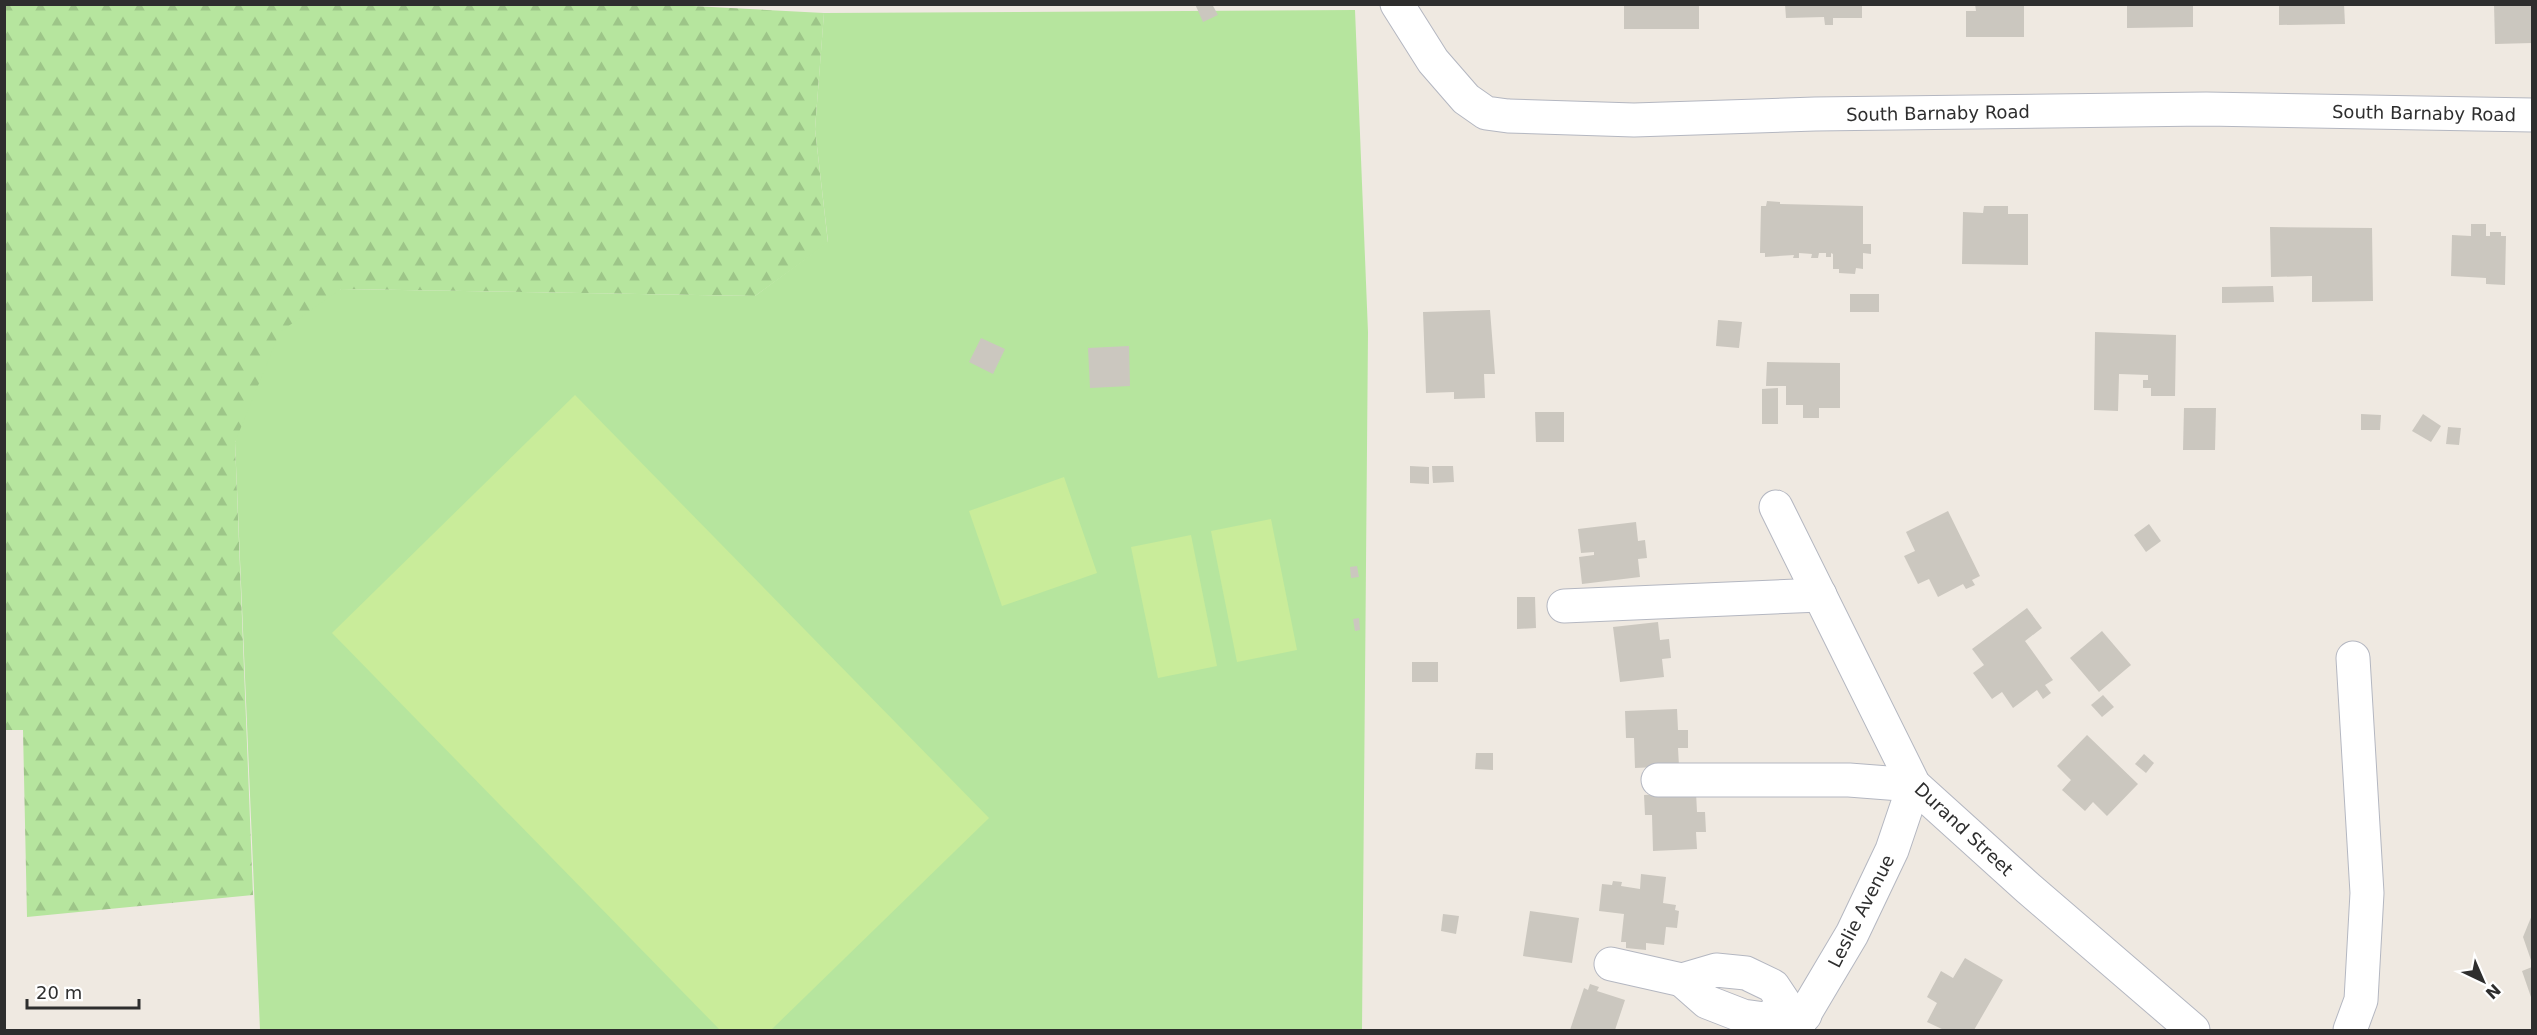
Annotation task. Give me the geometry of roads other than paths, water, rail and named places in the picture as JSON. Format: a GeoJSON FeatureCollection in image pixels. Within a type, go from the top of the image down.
{"type":"FeatureCollection","features":[{"type":"Feature","properties":{"kind":"street","name":"South Barnaby Road"},"geometry":{"type":"LineString","coordinates":[[1397,4],[1433,61],[1466,99],[1486,113],[1508,116],[1634,120],[1815,114],[2206,109],[2532,115]]}},
{"type":"Feature","properties":{"kind":"street","name":"Durand Street"},"geometry":{"type":"LineString","coordinates":[[1776,507],[1914,785],[2028,888],[2193,1030]]}},
{"type":"Feature","properties":{"kind":"street"},"geometry":{"type":"LineString","coordinates":[[1563,606],[1820,595]]}},
{"type":"Feature","properties":{"kind":"street"},"geometry":{"type":"LineString","coordinates":[[2350,1030],[2361,1000],[2367,894],[2354,657]]}},
{"type":"Feature","properties":{"kind":"street"},"geometry":{"type":"LineString","coordinates":[[1658,780],[1849,780],[1914,785]]}},
{"type":"Feature","properties":{"kind":"street","name":"Leslie Avenue"},"geometry":{"type":"LineString","coordinates":[[1796,1018],[1852,934],[1892,850],[1914,785]]}},
{"type":"Feature","properties":{"kind":"street"},"geometry":{"type":"LineString","coordinates":[[1611,964],[1682,980],[1716,970],[1746,973],[1773,986],[1796,1018]]}}]}
